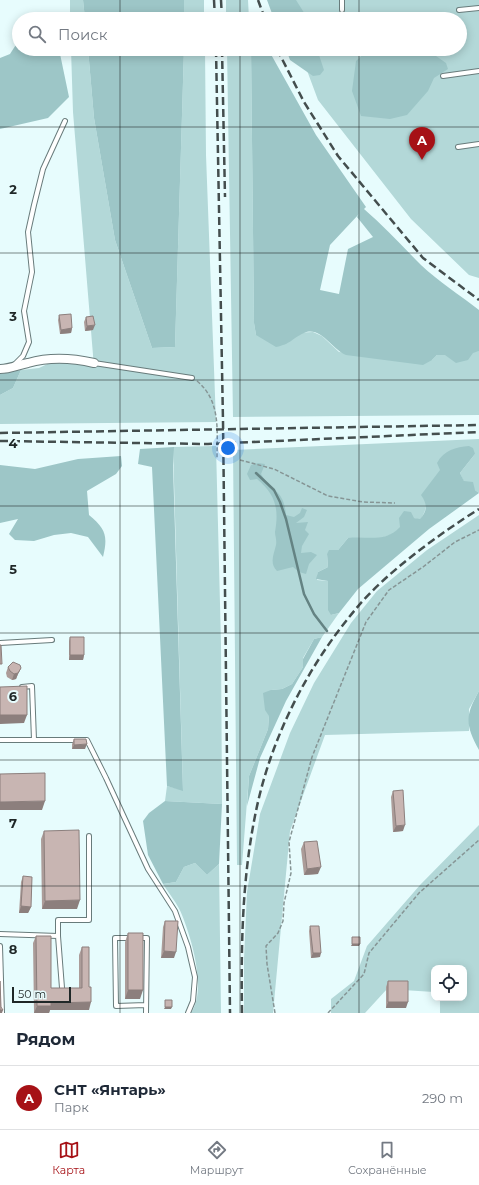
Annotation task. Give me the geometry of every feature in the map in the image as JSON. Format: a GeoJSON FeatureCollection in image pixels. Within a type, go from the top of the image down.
{"type":"FeatureCollection","features":[{"type":"Feature","properties":{"kind":"street"},"geometry":{"type":"LineString","coordinates":[[0,369],[9,369],[28,362],[52,359],[73,358],[94,363]]}},
{"type":"Feature","properties":{"kind":"lane"},"geometry":{"type":"LineString","coordinates":[[342,0],[342,10]]}},
{"type":"Feature","properties":{"kind":"lane"},"geometry":{"type":"LineString","coordinates":[[459,10],[479,8]]}},
{"type":"Feature","properties":{"kind":"lane"},"geometry":{"type":"LineString","coordinates":[[443,76],[479,71]]}},
{"type":"Feature","properties":{"kind":"lane"},"geometry":{"type":"LineString","coordinates":[[9,369],[23,356],[29,342],[24,311],[32,272],[28,232],[43,169],[65,121]]}},
{"type":"Feature","properties":{"kind":"lane"},"geometry":{"type":"LineString","coordinates":[[458,147],[479,144]]}},
{"type":"Feature","properties":{"kind":"lane"},"geometry":{"type":"LineString","coordinates":[[94,363],[192,378]]}},
{"type":"Feature","properties":{"kind":"lane"},"geometry":{"type":"LineString","coordinates":[[0,643],[52,640]]}},
{"type":"Feature","properties":{"kind":"lane"},"geometry":{"type":"LineString","coordinates":[[19,687],[32,686],[34,740]]}},
{"type":"Feature","properties":{"kind":"lane"},"geometry":{"type":"LineString","coordinates":[[0,740],[87,740],[148,869],[175,911],[188,947],[195,977],[193,1001],[188,1013]]}},
{"type":"Feature","properties":{"kind":"lane"},"geometry":{"type":"LineString","coordinates":[[62,988],[58,920],[89,920],[90,836]]}},
{"type":"Feature","properties":{"kind":"lane"},"geometry":{"type":"LineString","coordinates":[[0,934],[58,936]]}},
{"type":"Feature","properties":{"kind":"lane"},"geometry":{"type":"LineString","coordinates":[[146,1005],[116,1006],[115,938],[147,938],[146,1013]]}},
{"type":"Feature","properties":{"kind":"lane"},"geometry":{"type":"LineString","coordinates":[[0,946],[2,1013]]}},
{"type":"Feature","properties":{"kind":"path"},"geometry":{"type":"LineString","coordinates":[[192,378],[201,385],[213,402],[217,422],[217,459]]}},
{"type":"Feature","properties":{"kind":"path"},"geometry":{"type":"LineString","coordinates":[[240,460],[274,469],[328,496],[363,502],[395,503]]}},
{"type":"Feature","properties":{"kind":"path"},"geometry":{"type":"LineString","coordinates":[[275,1013],[267,964],[266,946],[278,933],[283,921],[284,903],[291,874],[289,842],[312,757],[366,622],[389,590],[423,567],[455,542],[479,530]]}},
{"type":"Feature","properties":{"kind":"path"},"geometry":{"type":"LineString","coordinates":[[328,1013],[364,974],[369,953],[419,893],[479,840]]}},
{"type":"Feature","properties":{"kind":"shaded area"},"geometry":{"type":"Polygon","coordinates":[[[70,0],[83,0],[84,12],[70,12],[70,0]]]}},
{"type":"Feature","properties":{"kind":"shaded area"},"geometry":{"type":"Polygon","coordinates":[[[83,0],[184,0],[184,12],[84,12],[83,0]]]}},
{"type":"Feature","properties":{"kind":"shaded area"},"geometry":{"type":"Polygon","coordinates":[[[184,0],[204,0],[204,12],[184,12],[184,0]]]}},
{"type":"Feature","properties":{"kind":"shaded area"},"geometry":{"type":"Polygon","coordinates":[[[226,0],[248,0],[249,12],[226,12],[226,0]]]}},
{"type":"Feature","properties":{"kind":"shaded area"},"geometry":{"type":"Polygon","coordinates":[[[267,0],[296,0],[304,12],[271,12],[267,0]]]}},
{"type":"Feature","properties":{"kind":"shaded area"},"geometry":{"type":"Polygon","coordinates":[[[280,0],[479,0],[479,278],[469,275],[411,219],[318,100],[302,56],[467,56],[467,12],[284,12],[280,0]]]}},
{"type":"Feature","properties":{"kind":"shaded area"},"geometry":{"type":"Polygon","coordinates":[[[12,51],[12,56],[60,56],[69,97],[48,118],[0,129],[0,58],[10,54],[12,51]]]}},
{"type":"Feature","properties":{"kind":"shaded area"},"geometry":{"type":"Polygon","coordinates":[[[71,56],[89,56],[94,118],[115,240],[152,348],[175,347],[184,56],[205,56],[206,155],[216,422],[0,424],[0,395],[13,388],[21,370],[39,368],[58,359],[94,367],[73,112],[71,56]]]}},
{"type":"Feature","properties":{"kind":"shaded area"},"geometry":{"type":"Polygon","coordinates":[[[89,56],[184,56],[175,347],[152,348],[115,240],[94,118],[89,56]]]}},
{"type":"Feature","properties":{"kind":"shaded area"},"geometry":{"type":"Polygon","coordinates":[[[227,56],[251,56],[254,323],[256,335],[313,332],[322,336],[339,352],[432,360],[437,355],[479,351],[479,415],[233,417],[227,56]]]}},
{"type":"Feature","properties":{"kind":"shaded area"},"geometry":{"type":"Polygon","coordinates":[[[251,56],[272,56],[316,135],[366,207],[364,209],[421,265],[442,283],[479,310],[479,351],[473,353],[468,360],[456,363],[445,355],[437,355],[423,365],[346,355],[321,335],[310,331],[300,335],[288,343],[276,347],[256,335],[254,323],[251,56]],[[359,214],[330,245],[320,290],[339,294],[348,249],[373,237],[357,217],[359,214]]]}},
{"type":"Feature","properties":{"kind":"shaded area"},"geometry":{"type":"Polygon","coordinates":[[[289,56],[319,56],[324,70],[320,75],[313,76],[290,60],[289,56]]]}},
{"type":"Feature","properties":{"kind":"shaded area"},"geometry":{"type":"Polygon","coordinates":[[[361,56],[436,56],[446,63],[448,69],[434,78],[428,91],[407,115],[390,119],[361,116],[352,91],[356,61],[361,56]]]}},
{"type":"Feature","properties":{"kind":"shaded area"},"geometry":{"type":"Polygon","coordinates":[[[21,370],[13,388],[0,395],[0,374],[21,370]]]}},
{"type":"Feature","properties":{"kind":"shaded area"},"geometry":{"type":"Polygon","coordinates":[[[479,439],[479,493],[464,482],[460,473],[475,454],[444,468],[439,473],[431,486],[425,511],[420,520],[414,518],[393,534],[381,538],[348,538],[338,550],[327,554],[328,567],[318,572],[317,580],[328,581],[331,615],[339,613],[322,637],[314,639],[303,658],[303,667],[292,684],[282,689],[271,690],[268,729],[249,776],[242,865],[237,865],[233,450],[479,439]]]}},
{"type":"Feature","properties":{"kind":"shaded area"},"geometry":{"type":"Polygon","coordinates":[[[216,446],[221,643],[222,804],[165,801],[167,786],[183,790],[173,447],[216,446]]]}},
{"type":"Feature","properties":{"kind":"shaded area"},"geometry":{"type":"Polygon","coordinates":[[[469,446],[473,448],[475,454],[460,473],[464,481],[473,482],[475,490],[479,493],[429,529],[358,589],[339,613],[331,615],[328,610],[328,581],[316,579],[318,572],[328,567],[327,554],[329,550],[338,550],[348,538],[376,538],[394,532],[400,527],[399,518],[404,511],[411,512],[414,518],[420,519],[426,508],[425,502],[421,495],[440,470],[437,463],[447,452],[460,447],[469,446]]]}},
{"type":"Feature","properties":{"kind":"shaded area"},"geometry":{"type":"Polygon","coordinates":[[[174,447],[173,465],[183,791],[167,786],[152,467],[138,464],[140,449],[174,447]]]}},
{"type":"Feature","properties":{"kind":"shaded area"},"geometry":{"type":"Polygon","coordinates":[[[121,456],[122,466],[116,474],[87,491],[89,515],[95,520],[104,533],[105,544],[103,557],[88,537],[71,533],[54,535],[34,541],[15,540],[9,534],[18,519],[0,523],[0,465],[35,469],[78,459],[121,456]]]}},
{"type":"Feature","properties":{"kind":"shaded area"},"geometry":{"type":"Polygon","coordinates":[[[258,463],[265,464],[261,474],[283,500],[286,515],[294,517],[300,513],[302,508],[307,510],[304,517],[296,523],[308,522],[305,530],[309,534],[302,546],[301,553],[311,552],[317,555],[309,564],[306,574],[299,572],[293,567],[277,571],[273,565],[276,543],[275,532],[277,516],[275,503],[263,485],[257,479],[250,480],[247,474],[251,465],[258,463]]]}},
{"type":"Feature","properties":{"kind":"shaded area"},"geometry":{"type":"Polygon","coordinates":[[[479,515],[479,691],[469,709],[469,731],[325,735],[290,831],[273,1013],[244,1013],[244,959],[247,892],[260,814],[290,733],[314,683],[351,623],[377,591],[427,550],[479,515]]]}},
{"type":"Feature","properties":{"kind":"shaded area"},"geometry":{"type":"Polygon","coordinates":[[[322,637],[286,701],[260,758],[247,806],[249,776],[268,729],[269,716],[265,710],[263,693],[271,690],[282,689],[292,684],[303,667],[303,659],[314,639],[322,637]]]}},
{"type":"Feature","properties":{"kind":"shaded area"},"geometry":{"type":"Polygon","coordinates":[[[479,691],[479,750],[471,733],[468,720],[471,707],[479,691]]]}},
{"type":"Feature","properties":{"kind":"shaded area"},"geometry":{"type":"Polygon","coordinates":[[[165,801],[222,804],[219,864],[207,875],[195,863],[184,867],[176,882],[163,884],[148,855],[143,821],[149,813],[165,801]]]}},
{"type":"Feature","properties":{"kind":"shaded area"},"geometry":{"type":"Polygon","coordinates":[[[479,825],[479,1013],[440,1013],[440,1001],[467,1001],[467,965],[431,965],[431,992],[387,989],[365,1013],[331,1013],[331,999],[354,981],[367,946],[420,885],[479,825]]]}},
{"type":"Feature","properties":{"kind":"shaded area"},"geometry":{"type":"Polygon","coordinates":[[[195,863],[207,875],[219,864],[221,1013],[191,1013],[196,1003],[198,992],[198,978],[193,951],[186,925],[180,911],[163,884],[176,882],[184,867],[195,863]]]}},
{"type":"Feature","properties":{"kind":"building"},"geometry":{"type":"Polygon","coordinates":[[[71,314],[72,328],[61,330],[59,315],[71,314]]]}},
{"type":"Feature","properties":{"kind":"building"},"geometry":{"type":"Polygon","coordinates":[[[93,316],[95,325],[87,326],[86,317],[93,316]]]}},
{"type":"Feature","properties":{"kind":"building"},"geometry":{"type":"Polygon","coordinates":[[[70,637],[84,637],[84,655],[70,655],[70,637]]]}},
{"type":"Feature","properties":{"kind":"building"},"geometry":{"type":"Polygon","coordinates":[[[1,645],[2,664],[0,664],[1,645]]]}},
{"type":"Feature","properties":{"kind":"building"},"geometry":{"type":"Polygon","coordinates":[[[13,662],[20,665],[21,668],[18,673],[14,674],[8,667],[13,662]]]}},
{"type":"Feature","properties":{"kind":"building"},"geometry":{"type":"Polygon","coordinates":[[[27,686],[27,715],[0,715],[0,687],[27,686]]]}},
{"type":"Feature","properties":{"kind":"building"},"geometry":{"type":"Polygon","coordinates":[[[74,739],[86,739],[87,744],[74,745],[74,739]]]}},
{"type":"Feature","properties":{"kind":"building"},"geometry":{"type":"Polygon","coordinates":[[[45,773],[45,801],[0,802],[0,774],[45,773]]]}},
{"type":"Feature","properties":{"kind":"building"},"geometry":{"type":"Polygon","coordinates":[[[403,790],[405,825],[396,826],[393,791],[403,790]]]}},
{"type":"Feature","properties":{"kind":"building"},"geometry":{"type":"Polygon","coordinates":[[[79,830],[80,900],[45,901],[44,831],[79,830]]]}},
{"type":"Feature","properties":{"kind":"building"},"geometry":{"type":"Polygon","coordinates":[[[317,841],[321,867],[307,869],[304,842],[317,841]]]}},
{"type":"Feature","properties":{"kind":"building"},"geometry":{"type":"Polygon","coordinates":[[[23,876],[32,877],[31,907],[21,906],[23,876]]]}},
{"type":"Feature","properties":{"kind":"building"},"geometry":{"type":"Polygon","coordinates":[[[165,921],[178,921],[176,952],[164,951],[165,921]]]}},
{"type":"Feature","properties":{"kind":"building"},"geometry":{"type":"Polygon","coordinates":[[[310,926],[319,926],[321,953],[313,953],[310,926]]]}},
{"type":"Feature","properties":{"kind":"building"},"geometry":{"type":"Polygon","coordinates":[[[128,933],[143,933],[143,990],[128,990],[128,933]]]}},
{"type":"Feature","properties":{"kind":"building"},"geometry":{"type":"Polygon","coordinates":[[[36,936],[51,936],[51,988],[82,988],[82,947],[89,947],[89,987],[91,987],[91,1002],[51,1003],[51,1006],[37,1006],[36,936]]]}},
{"type":"Feature","properties":{"kind":"building"},"geometry":{"type":"Polygon","coordinates":[[[352,937],[360,937],[360,944],[352,944],[352,937]]]}},
{"type":"Feature","properties":{"kind":"building"},"geometry":{"type":"Polygon","coordinates":[[[0,981],[1,1007],[3,1010],[0,1010],[0,981]]]}},
{"type":"Feature","properties":{"kind":"building"},"geometry":{"type":"Polygon","coordinates":[[[388,981],[408,981],[408,1002],[388,1002],[388,981]]]}},
{"type":"Feature","properties":{"kind":"building"},"geometry":{"type":"Polygon","coordinates":[[[165,1000],[172,1000],[172,1007],[165,1007],[165,1000]]]}},
{"type":"Feature","properties":{"kind":"waterway"},"geometry":{"type":"LineString","coordinates":[[256,473],[274,490],[280,502],[286,519],[304,594],[314,614],[327,631]]}},
{"type":"Feature","properties":{"kind":"railway"},"geometry":{"type":"LineString","coordinates":[[214,0],[215,12]]}},
{"type":"Feature","properties":{"kind":"railway"},"geometry":{"type":"LineString","coordinates":[[221,0],[222,12]]}},
{"type":"Feature","properties":{"kind":"railway"},"geometry":{"type":"LineString","coordinates":[[258,0],[262,12]]}},
{"type":"Feature","properties":{"kind":"railway"},"geometry":{"type":"LineString","coordinates":[[216,56],[223,421],[230,1013]]}},
{"type":"Feature","properties":{"kind":"railway"},"geometry":{"type":"LineString","coordinates":[[222,56],[225,197]]}},
{"type":"Feature","properties":{"kind":"railway"},"geometry":{"type":"LineString","coordinates":[[281,56],[304,102],[338,156],[423,258],[479,300]]}},
{"type":"Feature","properties":{"kind":"railway"},"geometry":{"type":"LineString","coordinates":[[0,433],[479,425]]}},
{"type":"Feature","properties":{"kind":"railway"},"geometry":{"type":"LineString","coordinates":[[0,441],[208,444],[479,432]]}},
{"type":"Feature","properties":{"kind":"railway"},"geometry":{"type":"LineString","coordinates":[[242,1013],[243,912],[251,836],[256,811],[271,757],[293,704],[321,655],[367,596],[413,555],[479,509]]}},
{"type":"Feature","properties":{"kind":"place","name":"СНТ «Янтарь»"},"geometry":{"type":"Point","coordinates":[422,160]}}]}
